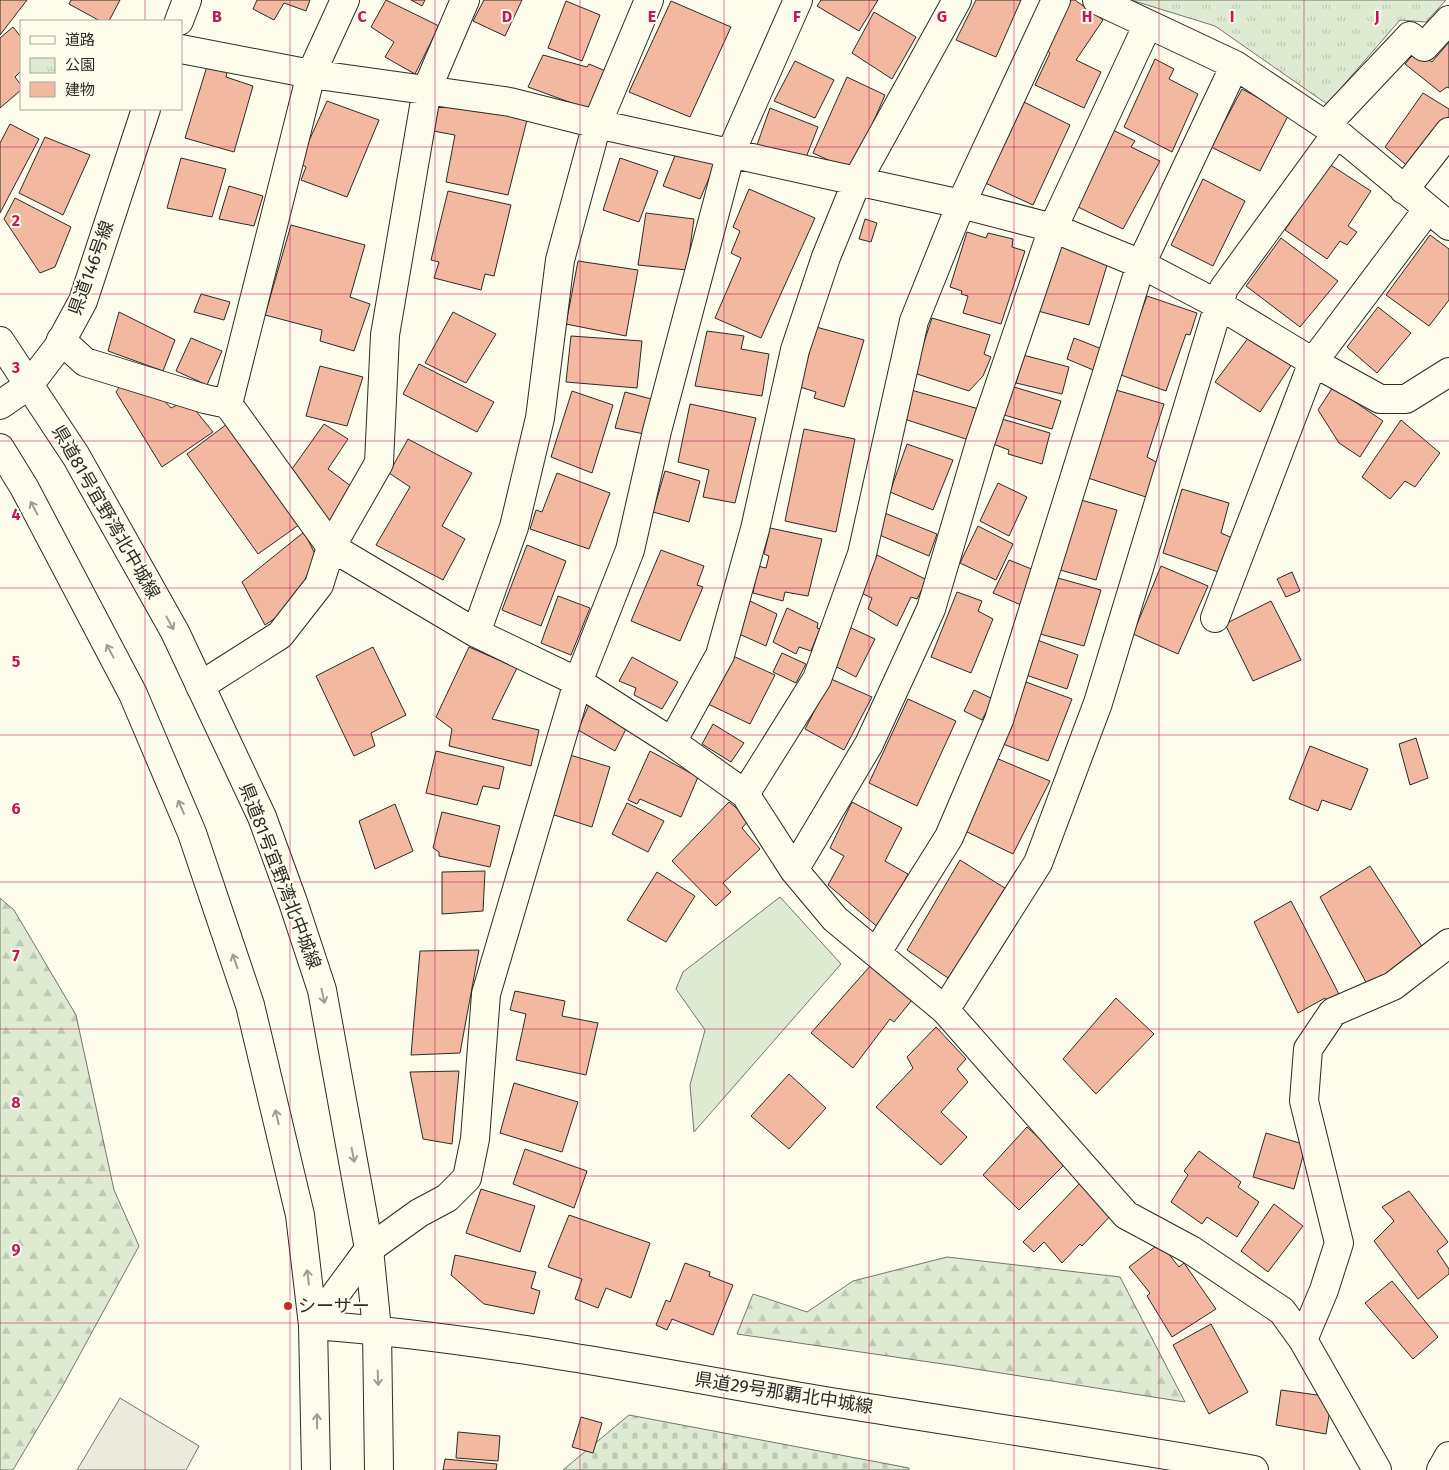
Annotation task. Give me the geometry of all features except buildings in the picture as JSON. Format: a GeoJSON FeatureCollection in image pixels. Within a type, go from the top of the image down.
{"type":"FeatureCollection","features":[{"type":"Feature","properties":{"kind":"street"},"geometry":{"type":"LineString","coordinates":[[178,20],[187,0]]}},
{"type":"Feature","properties":{"kind":"street"},"geometry":{"type":"LineString","coordinates":[[228,404],[312,74],[345,0]]}},
{"type":"Feature","properties":{"kind":"street"},"geometry":{"type":"LineString","coordinates":[[200,686],[280,635],[319,584],[331,547],[379,462],[385,335],[428,89],[465,0]]}},
{"type":"Feature","properties":{"kind":"street"},"geometry":{"type":"LineString","coordinates":[[476,633],[514,527],[540,418],[560,260],[597,124],[649,0]]}},
{"type":"Feature","properties":{"kind":"street"},"geometry":{"type":"LineString","coordinates":[[313,1325],[369,1249],[419,1213],[447,1198],[467,1178],[474,1139],[486,994],[578,682],[630,550],[657,431],[731,152],[798,0]]}},
{"type":"Feature","properties":{"kind":"street"},"geometry":{"type":"LineString","coordinates":[[672,742],[720,655],[755,529],[794,350],[826,257],[857,181],[957,0]]}},
{"type":"Feature","properties":{"kind":"street"},"geometry":{"type":"LineString","coordinates":[[745,794],[818,679],[862,554],[914,321],[961,204],[1056,0]]}},
{"type":"Feature","properties":{"kind":"street"},"geometry":{"type":"LineString","coordinates":[[1097,0],[1235,65],[1332,129],[1449,226]]}},
{"type":"Feature","properties":{"kind":"street"},"geometry":{"type":"LineString","coordinates":[[945,1010],[1038,864],[1098,703],[1224,288],[1332,129],[1410,36],[1424,48],[1449,20]]}},
{"type":"Feature","properties":{"kind":"street"},"geometry":{"type":"LineString","coordinates":[[794,870],[869,744],[931,609],[980,443],[1053,228],[1148,24]]}},
{"type":"Feature","properties":{"kind":"street"},"geometry":{"type":"LineString","coordinates":[[182,49],[312,74],[510,102],[597,124],[961,204],[1053,228],[1141,264],[1218,305],[1313,362],[1380,399],[1406,399],[1449,372]]}},
{"type":"Feature","properties":{"kind":"street"},"geometry":{"type":"LineString","coordinates":[[877,952],[949,837],[999,720],[1141,264],[1235,65]]}},
{"type":"Feature","properties":{"kind":"street","name":"県道146号線"},"geometry":{"type":"LineString","coordinates":[[0,405],[29,385],[61,340],[83,301],[146,110]]}},
{"type":"Feature","properties":{"kind":"street"},"geometry":{"type":"LineString","coordinates":[[1404,190],[1449,132]]}},
{"type":"Feature","properties":{"kind":"street"},"geometry":{"type":"LineString","coordinates":[[1215,618],[1313,362],[1428,209]]}},
{"type":"Feature","properties":{"kind":"street"},"geometry":{"type":"LineString","coordinates":[[61,340],[84,362],[205,399],[228,404],[331,547],[476,633],[578,682],[672,742],[745,794],[794,870],[836,919],[945,1010],[1126,1215],[1191,1250],[1282,1311],[1303,1340],[1377,1470]]}},
{"type":"Feature","properties":{"kind":"street","name":"県道81号宜野湾北中城線"},"geometry":{"type":"LineString","coordinates":[[0,341],[76,456],[175,632],[262,818],[293,902],[322,990],[369,1249],[377,1330],[379,1470]]}},
{"type":"Feature","properties":{"kind":"street"},"geometry":{"type":"LineString","coordinates":[[0,448],[24,487],[133,694],[192,833],[250,1005],[300,1214],[313,1325],[316,1470]]}},
{"type":"Feature","properties":{"kind":"street"},"geometry":{"type":"LineString","coordinates":[[1303,1340],[1324,1290],[1339,1243],[1304,1101],[1308,1049],[1333,1012],[1393,986],[1449,943]]}},
{"type":"Feature","properties":{"kind":"street","name":"県道29号那覇北中城線"},"geometry":{"type":"LineString","coordinates":[[313,1325],[377,1330],[482,1343],[818,1400],[1130,1448],[1254,1470]]}},
{"type":"Feature","properties":{"kind":"street"},"geometry":{"type":"LineString","coordinates":[[1441,1470],[1449,1456]]}},
{"type":"Feature","properties":{"kind":"green space"},"geometry":{"type":"Polygon","coordinates":[[[1131,0],[1446,0],[1426,22],[1400,20],[1327,104],[1215,26],[1131,0]]]}},
{"type":"Feature","properties":{"kind":"green space"},"geometry":{"type":"Polygon","coordinates":[[[780,897],[841,964],[694,1132],[690,1085],[705,1030],[676,989],[683,972],[780,897]]]}},
{"type":"Feature","properties":{"kind":"green space"},"geometry":{"type":"Polygon","coordinates":[[[0,898],[14,910],[76,1015],[114,1190],[139,1246],[61,1389],[13,1470],[0,1470],[0,898]]]}},
{"type":"Feature","properties":{"kind":"green space"},"geometry":{"type":"Polygon","coordinates":[[[947,1257],[1120,1277],[1185,1402],[737,1334],[753,1294],[807,1312],[853,1281],[947,1257]]]}},
{"type":"Feature","properties":{"kind":"green space"},"geometry":{"type":"Polygon","coordinates":[[[629,1415],[909,1468],[909,1470],[563,1470],[629,1415]]]}},
{"type":"Feature","properties":{"kind":"shaded area"},"geometry":{"type":"Polygon","coordinates":[[[120,1398],[199,1446],[186,1470],[77,1470],[120,1398]]]}},
{"type":"Feature","properties":{"kind":"place","name":"シーサー"},"geometry":{"type":"Point","coordinates":[288,1306]}}]}
